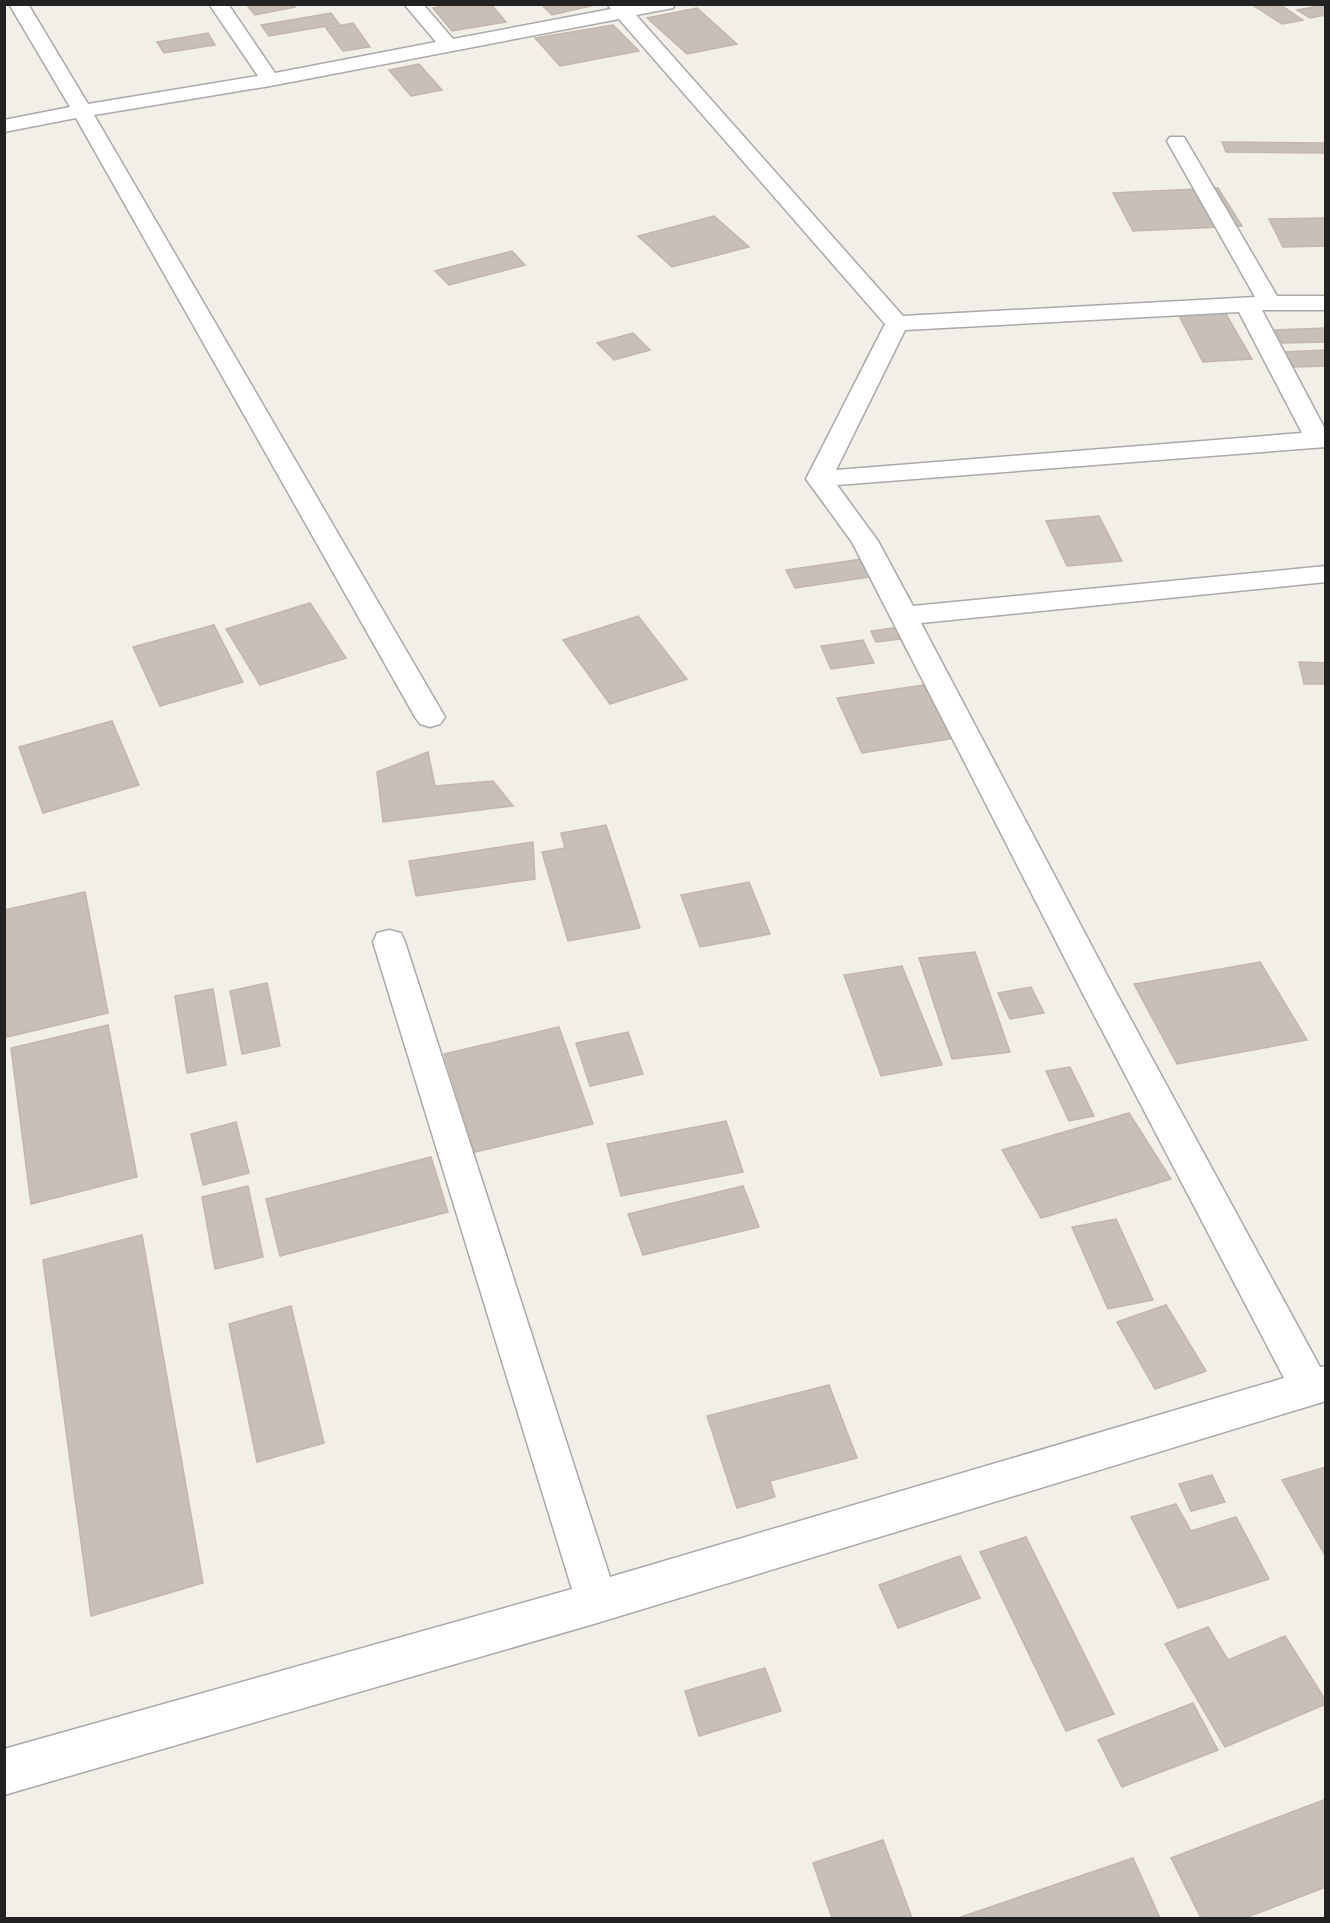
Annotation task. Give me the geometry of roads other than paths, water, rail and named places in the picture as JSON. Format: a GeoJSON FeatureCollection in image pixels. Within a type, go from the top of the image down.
{"type":"FeatureCollection","features":[{"type":"Feature","properties":{"kind":"street"},"geometry":{"type":"LineString","coordinates":[[18,4],[82,111],[430,717]]}},
{"type":"Feature","properties":{"kind":"street"},"geometry":{"type":"LineString","coordinates":[[218,4],[270,80]]}},
{"type":"Feature","properties":{"kind":"street"},"geometry":{"type":"LineString","coordinates":[[413,4],[449,46]]}},
{"type":"Feature","properties":{"kind":"street"},"geometry":{"type":"LineString","coordinates":[[4,126],[270,80],[449,46],[620,9],[666,4]]}},
{"type":"Feature","properties":{"kind":"street"},"geometry":{"type":"LineString","coordinates":[[620,9],[897,323]]}},
{"type":"Feature","properties":{"kind":"street"},"geometry":{"type":"LineString","coordinates":[[819,479],[1321,439],[1178,141]]}},
{"type":"Feature","properties":{"kind":"street"},"geometry":{"type":"LineString","coordinates":[[897,323],[1258,304],[1326,303]]}},
{"type":"Feature","properties":{"kind":"street"},"geometry":{"type":"LineString","coordinates":[[819,479],[897,323]]}},
{"type":"Feature","properties":{"kind":"street"},"geometry":{"type":"LineString","coordinates":[[4,1772],[597,1602],[1317,1385],[1100,994],[865,542],[819,479]]}},
{"type":"Feature","properties":{"kind":"street"},"geometry":{"type":"LineString","coordinates":[[904,616],[1326,574]]}},
{"type":"Feature","properties":{"kind":"street"},"geometry":{"type":"LineString","coordinates":[[389,942],[597,1602]]}}]}
